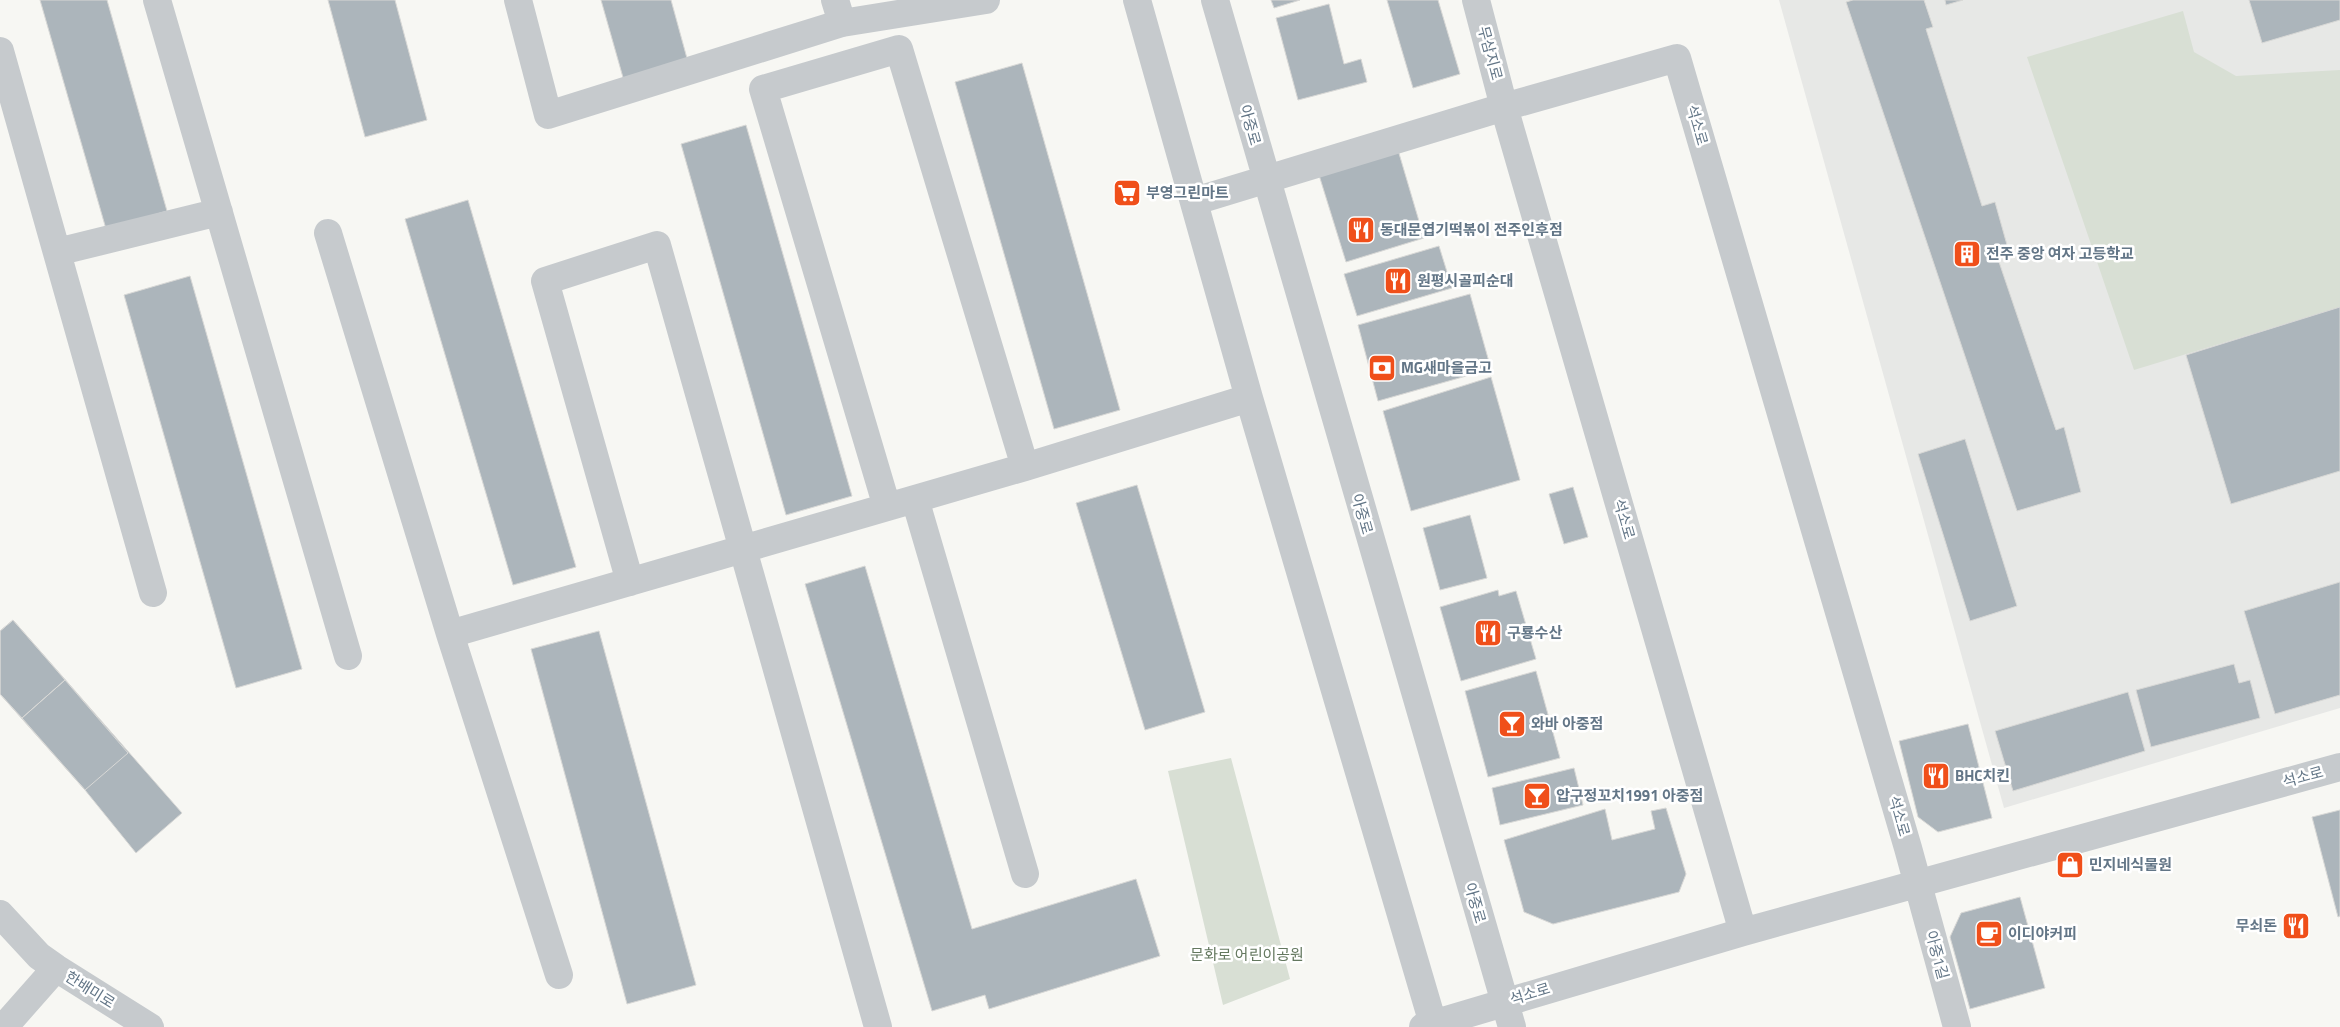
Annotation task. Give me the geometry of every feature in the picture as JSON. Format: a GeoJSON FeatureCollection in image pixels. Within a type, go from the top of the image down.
{"type":"FeatureCollection","features":[{"type":"Feature","properties":{"kind":"street"},"geometry":{"type":"LineString","coordinates":[[157,0],[348,656]]}},
{"type":"Feature","properties":{"kind":"street"},"geometry":{"type":"LineString","coordinates":[[518,0],[548,115],[838,12],[986,0]]}},
{"type":"Feature","properties":{"kind":"street"},"geometry":{"type":"LineString","coordinates":[[1137,0],[1249,398],[1430,1026]]}},
{"type":"Feature","properties":{"kind":"street","name":"아중로"},"geometry":{"type":"LineString","coordinates":[[1215,0],[1508,1014]]}},
{"type":"Feature","properties":{"kind":"street","name":"무삼지로"},"geometry":{"type":"LineString","coordinates":[[1476,0],[1504,106]]}},
{"type":"Feature","properties":{"kind":"street"},"geometry":{"type":"LineString","coordinates":[[887,507],[763,89],[899,49],[1025,467]]}},
{"type":"Feature","properties":{"kind":"street"},"geometry":{"type":"LineString","coordinates":[[0,51],[152,593]]}},
{"type":"Feature","properties":{"kind":"street","name":"석소로"},"geometry":{"type":"LineString","coordinates":[[1743,932],[1504,106],[1678,58],[1918,882]]}},
{"type":"Feature","properties":{"kind":"street"},"geometry":{"type":"LineString","coordinates":[[1195,201],[1504,106]]}},
{"type":"Feature","properties":{"kind":"street"},"geometry":{"type":"LineString","coordinates":[[57,252],[218,212]]}},
{"type":"Feature","properties":{"kind":"street"},"geometry":{"type":"LineString","coordinates":[[328,233],[450,634],[559,975]]}},
{"type":"Feature","properties":{"kind":"street"},"geometry":{"type":"LineString","coordinates":[[630,582],[545,281],[657,245],[878,1027]]}},
{"type":"Feature","properties":{"kind":"street"},"geometry":{"type":"LineString","coordinates":[[450,634],[1025,467],[1249,398]]}},
{"type":"Feature","properties":{"kind":"street"},"geometry":{"type":"LineString","coordinates":[[915,499],[1025,874]]}},
{"type":"Feature","properties":{"kind":"street","name":"석소로"},"geometry":{"type":"LineString","coordinates":[[1430,1026],[1508,1014],[1743,932],[1918,882],[2340,767]]}},
{"type":"Feature","properties":{"kind":"street","name":"아중1길"},"geometry":{"type":"LineString","coordinates":[[1918,882],[1957,1027]]}},
{"type":"Feature","properties":{"kind":"street","name":"한배미로"},"geometry":{"type":"LineString","coordinates":[[0,914],[39,956],[150,1027]]}},
{"type":"Feature","properties":{"kind":"street","name":"한배미로"},"geometry":{"type":"LineString","coordinates":[[4,1027],[56,968]]}},
{"type":"Feature","properties":{"kind":"shaded area"},"geometry":{"type":"Polygon","coordinates":[[[1779,0],[2340,0],[2340,708],[2004,808],[1779,0]]]}},
{"type":"Feature","properties":{"kind":"green space"},"geometry":{"type":"Polygon","coordinates":[[[2183,11],[2194,52],[2236,76],[2340,70],[2340,307],[2134,370],[2027,57],[2183,11]]]}},
{"type":"Feature","properties":{"kind":"green space","name":"문화로 어린이공원"},"geometry":{"type":"Polygon","coordinates":[[[1231,758],[1290,979],[1223,1005],[1168,771],[1231,758]]]}},
{"type":"Feature","properties":{"kind":"building"},"geometry":{"type":"Polygon","coordinates":[[[40,0],[107,0],[167,211],[106,229],[40,0]]]}},
{"type":"Feature","properties":{"kind":"building"},"geometry":{"type":"Polygon","coordinates":[[[328,0],[395,0],[427,120],[365,137],[328,0]]]}},
{"type":"Feature","properties":{"kind":"building"},"geometry":{"type":"Polygon","coordinates":[[[601,0],[671,0],[688,62],[624,81],[601,0]]]}},
{"type":"Feature","properties":{"kind":"building"},"geometry":{"type":"Polygon","coordinates":[[[1271,0],[1300,0],[1274,8],[1271,0]]]}},
{"type":"Feature","properties":{"kind":"building"},"geometry":{"type":"Polygon","coordinates":[[[1387,0],[1438,0],[1460,74],[1413,88],[1387,0]]]}},
{"type":"Feature","properties":{"kind":"building","name":"전주 중앙 여자 고등학교"},"geometry":{"type":"Polygon","coordinates":[[[1853,0],[1924,0],[1933,27],[1926,29],[1982,206],[1995,202],[2009,252],[1997,256],[2056,430],[2064,427],[2081,492],[2017,511],[1846,2],[1853,0]]]}},
{"type":"Feature","properties":{"kind":"building"},"geometry":{"type":"Polygon","coordinates":[[[1945,0],[1963,0],[1946,5],[1945,0]]]}},
{"type":"Feature","properties":{"kind":"building"},"geometry":{"type":"Polygon","coordinates":[[[2249,0],[2340,0],[2340,20],[2262,43],[2249,0]]]}},
{"type":"Feature","properties":{"kind":"building"},"geometry":{"type":"Polygon","coordinates":[[[1329,4],[1344,64],[1361,59],[1367,82],[1298,100],[1276,18],[1329,4]]]}},
{"type":"Feature","properties":{"kind":"building"},"geometry":{"type":"Polygon","coordinates":[[[1022,63],[1120,410],[1054,429],[955,82],[1022,63]]]}},
{"type":"Feature","properties":{"kind":"building"},"geometry":{"type":"Polygon","coordinates":[[[746,125],[852,496],[786,515],[681,144],[746,125]]]}},
{"type":"Feature","properties":{"kind":"building"},"geometry":{"type":"Polygon","coordinates":[[[1398,150],[1424,238],[1346,262],[1319,175],[1398,150]]]}},
{"type":"Feature","properties":{"kind":"building"},"geometry":{"type":"Polygon","coordinates":[[[468,200],[576,567],[513,585],[405,219],[468,200]]]}},
{"type":"Feature","properties":{"kind":"building","name":"원평시골피순대"},"geometry":{"type":"Polygon","coordinates":[[[1439,246],[1452,288],[1357,316],[1344,274],[1439,246]]]}},
{"type":"Feature","properties":{"kind":"building"},"geometry":{"type":"Polygon","coordinates":[[[190,276],[302,669],[236,688],[124,295],[190,276]]]}},
{"type":"Feature","properties":{"kind":"building"},"geometry":{"type":"Polygon","coordinates":[[[1470,294],[1491,369],[1378,401],[1358,325],[1470,294]]]}},
{"type":"Feature","properties":{"kind":"building"},"geometry":{"type":"Polygon","coordinates":[[[2340,307],[2340,471],[2231,504],[2186,355],[2340,307]]]}},
{"type":"Feature","properties":{"kind":"building"},"geometry":{"type":"Polygon","coordinates":[[[1491,377],[1520,480],[1411,511],[1383,411],[1491,377]]]}},
{"type":"Feature","properties":{"kind":"building"},"geometry":{"type":"Polygon","coordinates":[[[1965,439],[2017,606],[1970,621],[1918,454],[1965,439]]]}},
{"type":"Feature","properties":{"kind":"building"},"geometry":{"type":"Polygon","coordinates":[[[1137,485],[1205,712],[1145,730],[1076,503],[1137,485]]]}},
{"type":"Feature","properties":{"kind":"building"},"geometry":{"type":"Polygon","coordinates":[[[1573,487],[1588,537],[1564,544],[1549,494],[1573,487]]]}},
{"type":"Feature","properties":{"kind":"building"},"geometry":{"type":"Polygon","coordinates":[[[1470,515],[1487,578],[1440,590],[1423,528],[1470,515]]]}},
{"type":"Feature","properties":{"kind":"building"},"geometry":{"type":"Polygon","coordinates":[[[865,566],[972,929],[1136,879],[1160,956],[989,1009],[985,995],[932,1011],[805,584],[865,566]]]}},
{"type":"Feature","properties":{"kind":"building"},"geometry":{"type":"Polygon","coordinates":[[[2340,582],[2340,695],[2275,714],[2244,611],[2340,582]]]}},
{"type":"Feature","properties":{"kind":"building","name":"구룡수산"},"geometry":{"type":"Polygon","coordinates":[[[1498,590],[1499,596],[1516,591],[1536,659],[1461,681],[1440,607],[1498,590]]]}},
{"type":"Feature","properties":{"kind":"building"},"geometry":{"type":"Polygon","coordinates":[[[13,620],[182,813],[136,853],[85,790],[0,694],[0,631],[13,620]]]}},
{"type":"Feature","properties":{"kind":"building"},"geometry":{"type":"Polygon","coordinates":[[[13,620],[65,680],[22,718],[0,694],[0,631],[13,620]]]}},
{"type":"Feature","properties":{"kind":"building"},"geometry":{"type":"Polygon","coordinates":[[[599,631],[696,985],[627,1004],[531,649],[599,631]]]}},
{"type":"Feature","properties":{"kind":"building"},"geometry":{"type":"Polygon","coordinates":[[[2234,664],[2239,683],[2250,680],[2260,718],[2151,747],[2136,690],[2234,664]]]}},
{"type":"Feature","properties":{"kind":"building","name":"와바 아중점"},"geometry":{"type":"Polygon","coordinates":[[[1536,671],[1560,758],[1488,777],[1465,691],[1536,671]]]}},
{"type":"Feature","properties":{"kind":"building"},"geometry":{"type":"Polygon","coordinates":[[[65,680],[128,753],[85,790],[22,718],[65,680]]]}},
{"type":"Feature","properties":{"kind":"building"},"geometry":{"type":"Polygon","coordinates":[[[2128,692],[2145,751],[2013,791],[1995,731],[2128,692]]]}},
{"type":"Feature","properties":{"kind":"building"},"geometry":{"type":"Polygon","coordinates":[[[1968,724],[1992,818],[1938,832],[1918,817],[1899,741],[1968,724]]]}},
{"type":"Feature","properties":{"kind":"building","name":"압구정꼬치1991 아중점"},"geometry":{"type":"Polygon","coordinates":[[[1574,768],[1583,805],[1500,825],[1492,788],[1574,768]]]}},
{"type":"Feature","properties":{"kind":"building"},"geometry":{"type":"Polygon","coordinates":[[[1666,808],[1686,874],[1679,892],[1553,924],[1524,912],[1504,840],[1605,809],[1612,840],[1655,829],[1651,811],[1666,808]]]}},
{"type":"Feature","properties":{"kind":"building"},"geometry":{"type":"Polygon","coordinates":[[[2340,810],[2340,916],[2338,917],[2312,817],[2340,810]]]}},
{"type":"Feature","properties":{"kind":"building"},"geometry":{"type":"Polygon","coordinates":[[[2020,897],[2045,988],[1970,1009],[1950,937],[1961,913],[2020,897]]]}},
{"type":"Feature","properties":{"kind":"place","name":"부영그린마트"},"geometry":{"type":"Point","coordinates":[1127,193]}},
{"type":"Feature","properties":{"kind":"place","name":"동대문엽기떡볶이 전주인후점"},"geometry":{"type":"Point","coordinates":[1361,230]}},
{"type":"Feature","properties":{"kind":"place","name":"전주 중앙 여자 고등학교"},"geometry":{"type":"Point","coordinates":[1967,254]}},
{"type":"Feature","properties":{"kind":"place","name":"원평시골피순대"},"geometry":{"type":"Point","coordinates":[1398,281]}},
{"type":"Feature","properties":{"kind":"place","name":"MG새마을금고"},"geometry":{"type":"Point","coordinates":[1382,368]}},
{"type":"Feature","properties":{"kind":"place","name":"구룡수산"},"geometry":{"type":"Point","coordinates":[1488,633]}},
{"type":"Feature","properties":{"kind":"place","name":"와바 아중점"},"geometry":{"type":"Point","coordinates":[1512,724]}},
{"type":"Feature","properties":{"kind":"place","name":"BHC치킨"},"geometry":{"type":"Point","coordinates":[1936,776]}},
{"type":"Feature","properties":{"kind":"place","name":"압구정꼬치1991 아중점"},"geometry":{"type":"Point","coordinates":[1537,796]}},
{"type":"Feature","properties":{"kind":"place","name":"민지네식물원"},"geometry":{"type":"Point","coordinates":[2070,865]}},
{"type":"Feature","properties":{"kind":"place","name":"무쇠돈"},"geometry":{"type":"Point","coordinates":[2296,926]}},
{"type":"Feature","properties":{"kind":"place","name":"이디야커피"},"geometry":{"type":"Point","coordinates":[1989,934]}}]}
